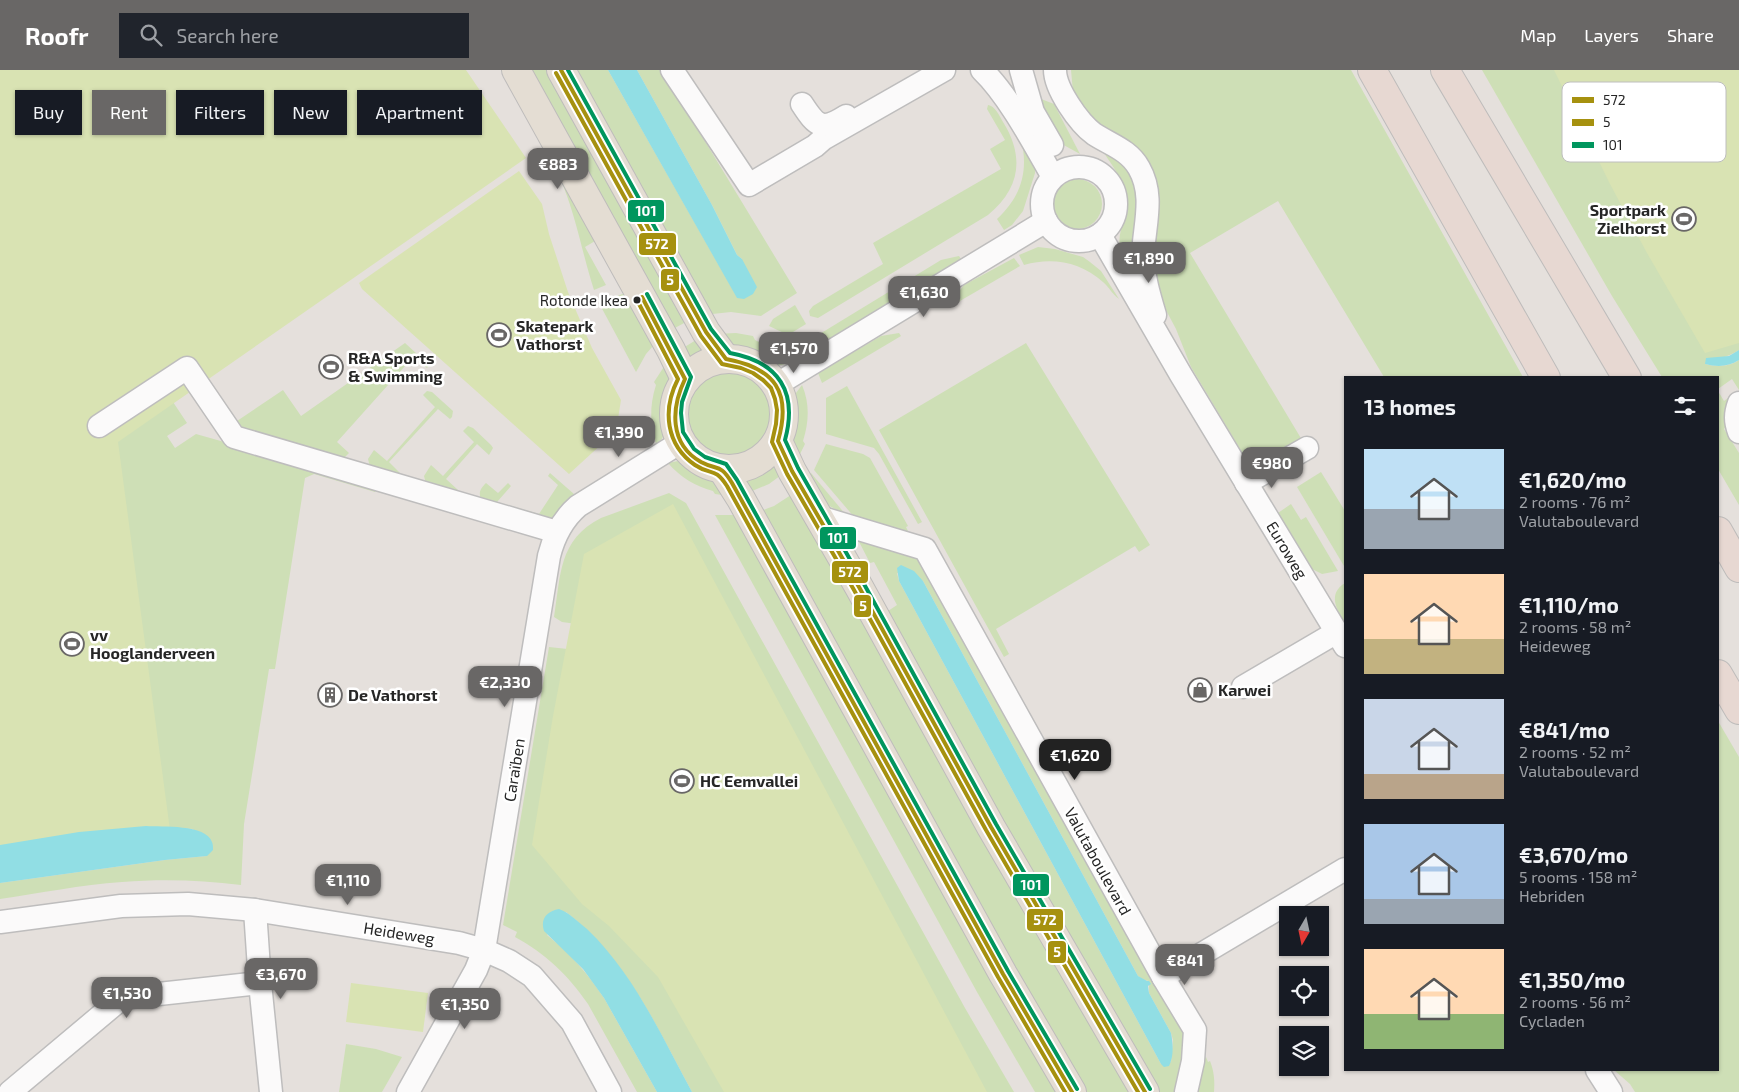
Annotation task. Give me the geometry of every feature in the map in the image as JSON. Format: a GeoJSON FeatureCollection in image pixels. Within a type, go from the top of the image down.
{"type":"FeatureCollection","features":[{"type":"Feature","properties":{"kind":"highway"},"geometry":{"type":"LineString","coordinates":[[1372,70],[1545,376]]}},
{"type":"Feature","properties":{"kind":"highway"},"geometry":{"type":"LineString","coordinates":[[1445,70],[1625,376]]}},
{"type":"Feature","properties":{"kind":"highway"},"geometry":{"type":"LineString","coordinates":[[1719,533],[1739,568]]}},
{"type":"Feature","properties":{"kind":"highway"},"geometry":{"type":"LineString","coordinates":[[1719,676],[1739,710]]}},
{"type":"Feature","properties":{"kind":"main road"},"geometry":{"type":"LineString","coordinates":[[516,70],[671,350],[685,380]]}},
{"type":"Feature","properties":{"kind":"main road"},"geometry":{"type":"LineString","coordinates":[[562,70],[706,332],[726,359]]}},
{"type":"Feature","properties":{"kind":"main road"},"geometry":{"type":"LineString","coordinates":[[726,359],[741,360],[755,365],[767,374],[776,385],[782,399],[784,414],[778,441],[767,454],[755,463],[742,468],[722,469],[700,462],[689,453],[675,429],[673,414],[675,400],[685,380],[700,367],[713,360],[726,359]]}},
{"type":"Feature","properties":{"kind":"main road"},"geometry":{"type":"LineString","coordinates":[[778,441],[792,471],[991,827],[1145,1092]]}},
{"type":"Feature","properties":{"kind":"main road"},"geometry":{"type":"LineString","coordinates":[[722,469],[741,499],[1008,982],[1072,1092]]}},
{"type":"Feature","properties":{"kind":"street"},"geometry":{"type":"LineString","coordinates":[[672,70],[749,185],[816,146],[823,139],[944,70]]}},
{"type":"Feature","properties":{"kind":"street"},"geometry":{"type":"LineString","coordinates":[[823,139],[811,132],[799,106],[812,120],[821,125],[833,124],[922,70]]}},
{"type":"Feature","properties":{"kind":"street"},"geometry":{"type":"LineString","coordinates":[[982,70],[1031,125],[1060,173]]}},
{"type":"Feature","properties":{"kind":"street"},"geometry":{"type":"LineString","coordinates":[[1021,70],[1033,112],[1031,125]]}},
{"type":"Feature","properties":{"kind":"street"},"geometry":{"type":"LineString","coordinates":[[1054,71],[1070,105],[1096,171]]}},
{"type":"Feature","properties":{"kind":"street","name":"Euroweg"},"geometry":{"type":"LineString","coordinates":[[1070,105],[1094,134],[1126,152],[1138,166],[1144,178],[1148,200],[1143,254],[1144,270],[1150,300],[1167,351]]}},
{"type":"Feature","properties":{"kind":"street"},"geometry":{"type":"LineString","coordinates":[[1077,167],[1096,171],[1110,183],[1114,192],[1116,211],[1112,220],[1100,235],[1090,240],[1070,240],[1060,236],[1052,230],[1046,221],[1042,203],[1043,193],[1060,173],[1077,167]]}},
{"type":"Feature","properties":{"kind":"street"},"geometry":{"type":"LineString","coordinates":[[776,385],[1046,221]]}},
{"type":"Feature","properties":{"kind":"street","name":"Euroweg"},"geometry":{"type":"LineString","coordinates":[[1100,235],[1167,351],[1341,639]]}},
{"type":"Feature","properties":{"kind":"street"},"geometry":{"type":"LineString","coordinates":[[98,426],[187,368],[234,436],[557,532]]}},
{"type":"Feature","properties":{"kind":"street"},"geometry":{"type":"LineString","coordinates":[[1739,403],[1736,412],[1736,422],[1739,432]]}},
{"type":"Feature","properties":{"kind":"street","name":"Caraïben"},"geometry":{"type":"LineString","coordinates":[[408,1092],[476,970],[484,950],[550,556],[557,532],[566,518],[578,506],[681,442]]}},
{"type":"Feature","properties":{"kind":"street"},"geometry":{"type":"LineString","coordinates":[[1246,483],[1307,448]]}},
{"type":"Feature","properties":{"kind":"street","name":"Valutaboulevard"},"geometry":{"type":"LineString","coordinates":[[819,517],[925,549],[1163,978],[1195,1030],[1193,1061],[1186,1092]]}},
{"type":"Feature","properties":{"kind":"street"},"geometry":{"type":"LineString","coordinates":[[1243,687],[1341,639]]}},
{"type":"Feature","properties":{"kind":"street"},"geometry":{"type":"LineString","coordinates":[[1163,978],[1344,870]]}},
{"type":"Feature","properties":{"kind":"street","name":"Heideweg"},"geometry":{"type":"LineString","coordinates":[[0,922],[121,906],[188,904],[255,910],[448,941],[484,950],[509,961],[532,976],[572,1022],[610,1092]]}},
{"type":"Feature","properties":{"kind":"street"},"geometry":{"type":"LineString","coordinates":[[255,910],[260,983],[272,1092]]}},
{"type":"Feature","properties":{"kind":"street"},"geometry":{"type":"LineString","coordinates":[[10,1092],[122,998],[260,983]]}},
{"type":"Feature","properties":{"kind":"street"},"geometry":{"type":"LineString","coordinates":[[1599,1071],[1611,1092]]}},
{"type":"Feature","properties":{"kind":"green space","name":"vv Hooglanderveen"},"geometry":{"type":"Polygon","coordinates":[[[0,70],[466,70],[480,90],[357,90],[357,135],[482,135],[482,93],[526,158],[118,442],[172,845],[0,868],[0,70]]]}},
{"type":"Feature","properties":{"kind":"green space"},"geometry":{"type":"Polygon","coordinates":[[[501,70],[511,70],[595,241],[585,247],[606,285],[594,290],[573,213],[564,188],[542,143],[501,70]]]}},
{"type":"Feature","properties":{"kind":"green space"},"geometry":{"type":"Polygon","coordinates":[[[522,70],[555,70],[686,322],[673,329],[522,70]]]}},
{"type":"Feature","properties":{"kind":"green space"},"geometry":{"type":"Polygon","coordinates":[[[567,70],[608,70],[737,297],[742,259],[737,255],[712,205],[637,70],[669,70],[686,110],[797,293],[761,316],[731,312],[703,315],[567,70]]]}},
{"type":"Feature","properties":{"kind":"green space"},"geometry":{"type":"Polygon","coordinates":[[[1071,70],[1351,70],[1522,376],[1383,376],[1278,201],[1190,253],[1302,440],[1258,464],[1250,462],[1246,459],[1191,367],[1176,329],[1159,297],[1152,277],[1154,200],[1098,128],[1073,92],[1071,70]]]}},
{"type":"Feature","properties":{"kind":"green space"},"geometry":{"type":"Polygon","coordinates":[[[1482,70],[1581,70],[1590,82],[1562,82],[1562,162],[1646,162],[1739,293],[1739,350],[1705,364],[1722,366],[1739,360],[1739,390],[1732,379],[1719,388],[1719,376],[1661,376],[1612,296],[1482,70]]]}},
{"type":"Feature","properties":{"kind":"green space","name":"Sportpark Zielhorst"},"geometry":{"type":"Polygon","coordinates":[[[1554,70],[1739,70],[1739,343],[1705,353],[1647,253],[1599,162],[1726,162],[1726,82],[1562,82],[1562,86],[1554,70]]]}},
{"type":"Feature","properties":{"kind":"green space"},"geometry":{"type":"Polygon","coordinates":[[[1036,97],[1054,104],[1080,154],[1060,143],[1036,97]]]}},
{"type":"Feature","properties":{"kind":"green space"},"geometry":{"type":"Polygon","coordinates":[[[988,105],[997,111],[1010,135],[1016,160],[1016,172],[1013,183],[999,205],[988,215],[818,318],[810,316],[809,311],[813,306],[883,264],[873,243],[1001,169],[990,149],[1005,140],[987,109],[988,105]]]}},
{"type":"Feature","properties":{"kind":"green space"},"geometry":{"type":"Polygon","coordinates":[[[1021,139],[1035,164],[1035,173],[1023,211],[1012,225],[1004,230],[997,219],[1012,202],[1021,183],[1024,162],[1021,139]]]}},
{"type":"Feature","properties":{"kind":"green space"},"geometry":{"type":"Polygon","coordinates":[[[1100,147],[1113,155],[1138,181],[1133,270],[1121,249],[1120,243],[1127,205],[1126,192],[1100,147]]]}},
{"type":"Feature","properties":{"kind":"green space","name":"Skatepark Vathorst"},"geometry":{"type":"Polygon","coordinates":[[[519,171],[542,204],[549,234],[568,292],[592,348],[621,400],[616,431],[569,474],[362,289],[359,283],[519,171]]]}},
{"type":"Feature","properties":{"kind":"green space"},"geometry":{"type":"Polygon","coordinates":[[[1077,179],[1091,183],[1098,190],[1102,204],[1098,218],[1091,225],[1077,229],[1063,225],[1056,218],[1052,204],[1056,190],[1063,183],[1077,179]]]}},
{"type":"Feature","properties":{"kind":"green space"},"geometry":{"type":"Polygon","coordinates":[[[1038,247],[1055,249],[1083,257],[1101,271],[1119,299],[1094,275],[1076,266],[1045,261],[1024,265],[1019,255],[1038,247]]]}},
{"type":"Feature","properties":{"kind":"green space"},"geometry":{"type":"Polygon","coordinates":[[[959,256],[961,259],[957,262],[806,355],[800,346],[941,260],[959,256]]]}},
{"type":"Feature","properties":{"kind":"green space"},"geometry":{"type":"Polygon","coordinates":[[[1014,258],[1020,266],[953,305],[951,302],[964,285],[1014,258]]]}},
{"type":"Feature","properties":{"kind":"green space"},"geometry":{"type":"Polygon","coordinates":[[[625,293],[659,339],[646,354],[636,372],[599,303],[625,293]]]}},
{"type":"Feature","properties":{"kind":"green space"},"geometry":{"type":"Polygon","coordinates":[[[795,305],[806,324],[788,335],[769,326],[773,319],[795,305]]]}},
{"type":"Feature","properties":{"kind":"green space"},"geometry":{"type":"Polygon","coordinates":[[[736,333],[753,336],[755,340],[773,349],[788,363],[781,365],[769,364],[749,355],[731,350],[715,334],[736,333]]]}},
{"type":"Feature","properties":{"kind":"green space"},"geometry":{"type":"Polygon","coordinates":[[[899,333],[901,336],[822,383],[818,373],[881,336],[899,333]]]}},
{"type":"Feature","properties":{"kind":"green space"},"geometry":{"type":"Polygon","coordinates":[[[696,340],[707,356],[690,366],[683,348],[696,340]]]}},
{"type":"Feature","properties":{"kind":"green space"},"geometry":{"type":"Polygon","coordinates":[[[405,343],[429,365],[427,368],[414,356],[337,442],[349,453],[341,461],[247,434],[237,421],[283,390],[301,416],[405,343]]]}},
{"type":"Feature","properties":{"kind":"green space"},"geometry":{"type":"Polygon","coordinates":[[[1026,343],[1150,545],[1139,552],[1135,546],[996,629],[1009,654],[1004,657],[879,430],[1026,343]]]}},
{"type":"Feature","properties":{"kind":"green space"},"geometry":{"type":"Polygon","coordinates":[[[669,359],[674,381],[668,401],[664,435],[657,447],[651,416],[656,385],[654,382],[669,359]]]}},
{"type":"Feature","properties":{"kind":"green space"},"geometry":{"type":"Polygon","coordinates":[[[729,371],[745,374],[753,378],[765,390],[769,398],[772,414],[769,430],[765,438],[753,450],[745,454],[729,457],[713,454],[705,450],[693,438],[689,430],[686,414],[689,398],[693,390],[705,378],[713,374],[729,371]]]}},
{"type":"Feature","properties":{"kind":"green space"},"geometry":{"type":"Polygon","coordinates":[[[802,385],[808,413],[803,441],[805,444],[799,456],[789,435],[793,397],[802,385]]]}},
{"type":"Feature","properties":{"kind":"green space"},"geometry":{"type":"Polygon","coordinates":[[[847,386],[922,522],[918,524],[874,448],[826,434],[826,398],[847,386]]]}},
{"type":"Feature","properties":{"kind":"green space"},"geometry":{"type":"Polygon","coordinates":[[[427,391],[432,392],[453,411],[452,417],[450,419],[438,409],[389,462],[401,474],[398,477],[370,467],[368,459],[374,450],[387,461],[435,407],[423,395],[427,391]]]}},
{"type":"Feature","properties":{"kind":"green space"},"geometry":{"type":"Polygon","coordinates":[[[1719,393],[1724,401],[1735,393],[1727,409],[1726,426],[1724,429],[1739,453],[1739,505],[1719,471],[1719,393]]]}},
{"type":"Feature","properties":{"kind":"green space"},"geometry":{"type":"Polygon","coordinates":[[[169,396],[187,423],[167,436],[175,448],[196,434],[377,485],[375,492],[314,474],[305,478],[275,669],[269,669],[244,824],[241,885],[211,882],[137,881],[91,885],[0,899],[0,883],[207,856],[193,829],[146,826],[102,443],[169,396]]]}},
{"type":"Feature","properties":{"kind":"green space"},"geometry":{"type":"Polygon","coordinates":[[[468,426],[473,428],[491,445],[493,448],[489,455],[477,444],[446,479],[458,490],[455,494],[426,484],[424,476],[431,465],[443,476],[474,442],[463,431],[468,426]]]}},
{"type":"Feature","properties":{"kind":"green space"},"geometry":{"type":"Polygon","coordinates":[[[826,444],[863,454],[870,458],[908,526],[906,527],[908,531],[855,518],[814,470],[826,444]]]}},
{"type":"Feature","properties":{"kind":"green space"},"geometry":{"type":"Polygon","coordinates":[[[774,458],[788,470],[769,484],[745,494],[742,475],[761,468],[774,458]]]}},
{"type":"Feature","properties":{"kind":"green space"},"geometry":{"type":"Polygon","coordinates":[[[678,461],[714,476],[729,496],[715,494],[713,491],[694,484],[683,477],[668,463],[678,461]]]}},
{"type":"Feature","properties":{"kind":"green space"},"geometry":{"type":"Polygon","coordinates":[[[1321,472],[1344,509],[1344,566],[1297,487],[1321,472]]]}},
{"type":"Feature","properties":{"kind":"green space"},"geometry":{"type":"Polygon","coordinates":[[[550,473],[574,494],[561,514],[550,520],[481,499],[480,490],[486,483],[498,493],[508,483],[511,486],[497,502],[539,514],[558,485],[548,476],[550,473]]]}},
{"type":"Feature","properties":{"kind":"green space"},"geometry":{"type":"Polygon","coordinates":[[[811,473],[846,515],[824,503],[806,480],[811,473]]]}},
{"type":"Feature","properties":{"kind":"green space"},"geometry":{"type":"Polygon","coordinates":[[[669,493],[686,503],[965,1008],[1014,1092],[972,1092],[584,625],[562,622],[554,617],[564,560],[576,537],[601,518],[669,493]]]}},
{"type":"Feature","properties":{"kind":"green space"},"geometry":{"type":"Polygon","coordinates":[[[794,493],[1137,1092],[1078,1092],[755,513],[774,506],[794,493]]]}},
{"type":"Feature","properties":{"kind":"green space","name":"HC Eemvallei"},"geometry":{"type":"Polygon","coordinates":[[[673,504],[987,1092],[724,1092],[658,977],[609,926],[582,904],[532,845],[553,716],[584,554],[673,504]]]}},
{"type":"Feature","properties":{"kind":"green space"},"geometry":{"type":"Polygon","coordinates":[[[1291,504],[1301,520],[1306,517],[1338,571],[1322,574],[1312,569],[1278,513],[1291,504]]]}},
{"type":"Feature","properties":{"kind":"green space"},"geometry":{"type":"Polygon","coordinates":[[[715,515],[743,515],[1065,1092],[1035,1092],[977,992],[715,515]]]}},
{"type":"Feature","properties":{"kind":"green space"},"geometry":{"type":"Polygon","coordinates":[[[855,534],[911,554],[923,563],[1187,1028],[1179,1092],[1149,1092],[912,671],[888,611],[897,605],[874,562],[870,563],[855,534]],[[897,573],[899,581],[1161,1064],[1171,1062],[1173,1040],[1149,993],[1149,981],[1143,980],[1138,976],[923,581],[897,573]]]}},
{"type":"Feature","properties":{"kind":"green space"},"geometry":{"type":"Polygon","coordinates":[[[1344,584],[1344,622],[1335,602],[1336,592],[1344,584]]]}},
{"type":"Feature","properties":{"kind":"green space"},"geometry":{"type":"Polygon","coordinates":[[[549,647],[577,650],[611,879],[749,1092],[692,1092],[652,1018],[623,973],[607,951],[566,912],[547,935],[571,957],[598,989],[657,1092],[637,1092],[580,993],[556,966],[515,937],[517,932],[503,925],[549,647]]]}},
{"type":"Feature","properties":{"kind":"green space"},"geometry":{"type":"Polygon","coordinates":[[[1719,723],[1739,757],[1739,1092],[1635,1092],[1630,1084],[1615,1071],[1719,1071],[1719,723]]]}},
{"type":"Feature","properties":{"kind":"green space"},"geometry":{"type":"Polygon","coordinates":[[[351,983],[428,993],[423,1032],[346,1022],[351,983]]]}},
{"type":"Feature","properties":{"kind":"green space"},"geometry":{"type":"Polygon","coordinates":[[[346,1044],[376,1049],[402,1057],[382,1092],[339,1092],[346,1044]]]}},
{"type":"Feature","properties":{"kind":"green space"},"geometry":{"type":"Polygon","coordinates":[[[1206,1057],[1208,1062],[1210,1061],[1212,1069],[1214,1092],[1195,1092],[1204,1059],[1206,1057]]]}},
{"type":"Feature","properties":{"kind":"water"},"geometry":{"type":"Polygon","coordinates":[[[608,70],[637,70],[712,205],[737,255],[742,259],[757,287],[753,294],[744,299],[737,298],[608,70]]]}},
{"type":"Feature","properties":{"kind":"water"},"geometry":{"type":"Polygon","coordinates":[[[1739,350],[1739,360],[1731,364],[1714,366],[1705,364],[1706,358],[1729,356],[1739,350]]]}},
{"type":"Feature","properties":{"kind":"water"},"geometry":{"type":"Polygon","coordinates":[[[901,565],[914,571],[923,581],[1138,976],[1149,981],[1151,984],[1148,986],[1149,993],[1171,1033],[1173,1050],[1169,1066],[1164,1067],[1161,1064],[899,581],[897,568],[901,565]]]}},
{"type":"Feature","properties":{"kind":"water"},"geometry":{"type":"Polygon","coordinates":[[[146,826],[193,829],[208,836],[212,842],[213,850],[207,856],[0,883],[0,845],[79,832],[146,826]]]}},
{"type":"Feature","properties":{"kind":"water"},"geometry":{"type":"Polygon","coordinates":[[[559,909],[570,915],[587,929],[619,965],[646,1006],[692,1092],[657,1092],[604,998],[583,969],[544,931],[543,923],[546,916],[559,909]]]}},
{"type":"Feature","properties":{"kind":"transit line","name":"572"},"geometry":{"type":"LineString","coordinates":[[561,70],[706,332],[726,359],[757,369],[768,376],[776,385],[781,396],[783,409],[778,441],[792,471],[859,587],[991,827],[1145,1092]]}},
{"type":"Feature","properties":{"kind":"transit line","name":"101"},"geometry":{"type":"LineString","coordinates":[[568,70],[711,329],[730,353],[747,357],[761,364],[781,382],[789,407],[785,440],[798,468],[996,824],[1150,1089]]}},
{"type":"Feature","properties":{"kind":"transit line","name":"5"},"geometry":{"type":"LineString","coordinates":[[556,73],[701,336],[722,364],[753,373],[771,388],[777,410],[772,442],[787,474],[854,590],[986,830],[1138,1092]]}},
{"type":"Feature","properties":{"kind":"transit line","name":"101"},"geometry":{"type":"LineString","coordinates":[[647,294],[691,377],[682,402],[683,432],[694,449],[705,457],[726,464],[737,480],[1008,971],[1077,1089]]}},
{"type":"Feature","properties":{"kind":"transit line","name":"572"},"geometry":{"type":"LineString","coordinates":[[642,297],[685,379],[680,390],[675,413],[678,435],[683,446],[701,462],[721,470],[732,483],[1003,974],[1072,1092]]}},
{"type":"Feature","properties":{"kind":"transit line","name":"5"},"geometry":{"type":"LineString","coordinates":[[637,300],[678,379],[673,391],[669,415],[673,437],[678,447],[685,457],[695,465],[715,473],[727,486],[998,977],[1065,1092]]}},
{"type":"Feature","properties":{"kind":"place","name":"Sportpark Zielhorst"},"geometry":{"type":"Point","coordinates":[1684,219]}},
{"type":"Feature","properties":{"kind":"place","name":"Rotonde Ikea"},"geometry":{"type":"Point","coordinates":[637,300]}},
{"type":"Feature","properties":{"kind":"place","name":"Skatepark Vathorst"},"geometry":{"type":"Point","coordinates":[499,335]}},
{"type":"Feature","properties":{"kind":"place","name":"R&A Sports & Swimming"},"geometry":{"type":"Point","coordinates":[331,367]}},
{"type":"Feature","properties":{"kind":"place","name":"vv Hooglanderveen"},"geometry":{"type":"Point","coordinates":[72,644]}},
{"type":"Feature","properties":{"kind":"place","name":"Karwei"},"geometry":{"type":"Point","coordinates":[1200,690]}},
{"type":"Feature","properties":{"kind":"place","name":"De Vathorst"},"geometry":{"type":"Point","coordinates":[330,695]}},
{"type":"Feature","properties":{"kind":"place","name":"HC Eemvallei"},"geometry":{"type":"Point","coordinates":[682,781]}}]}
